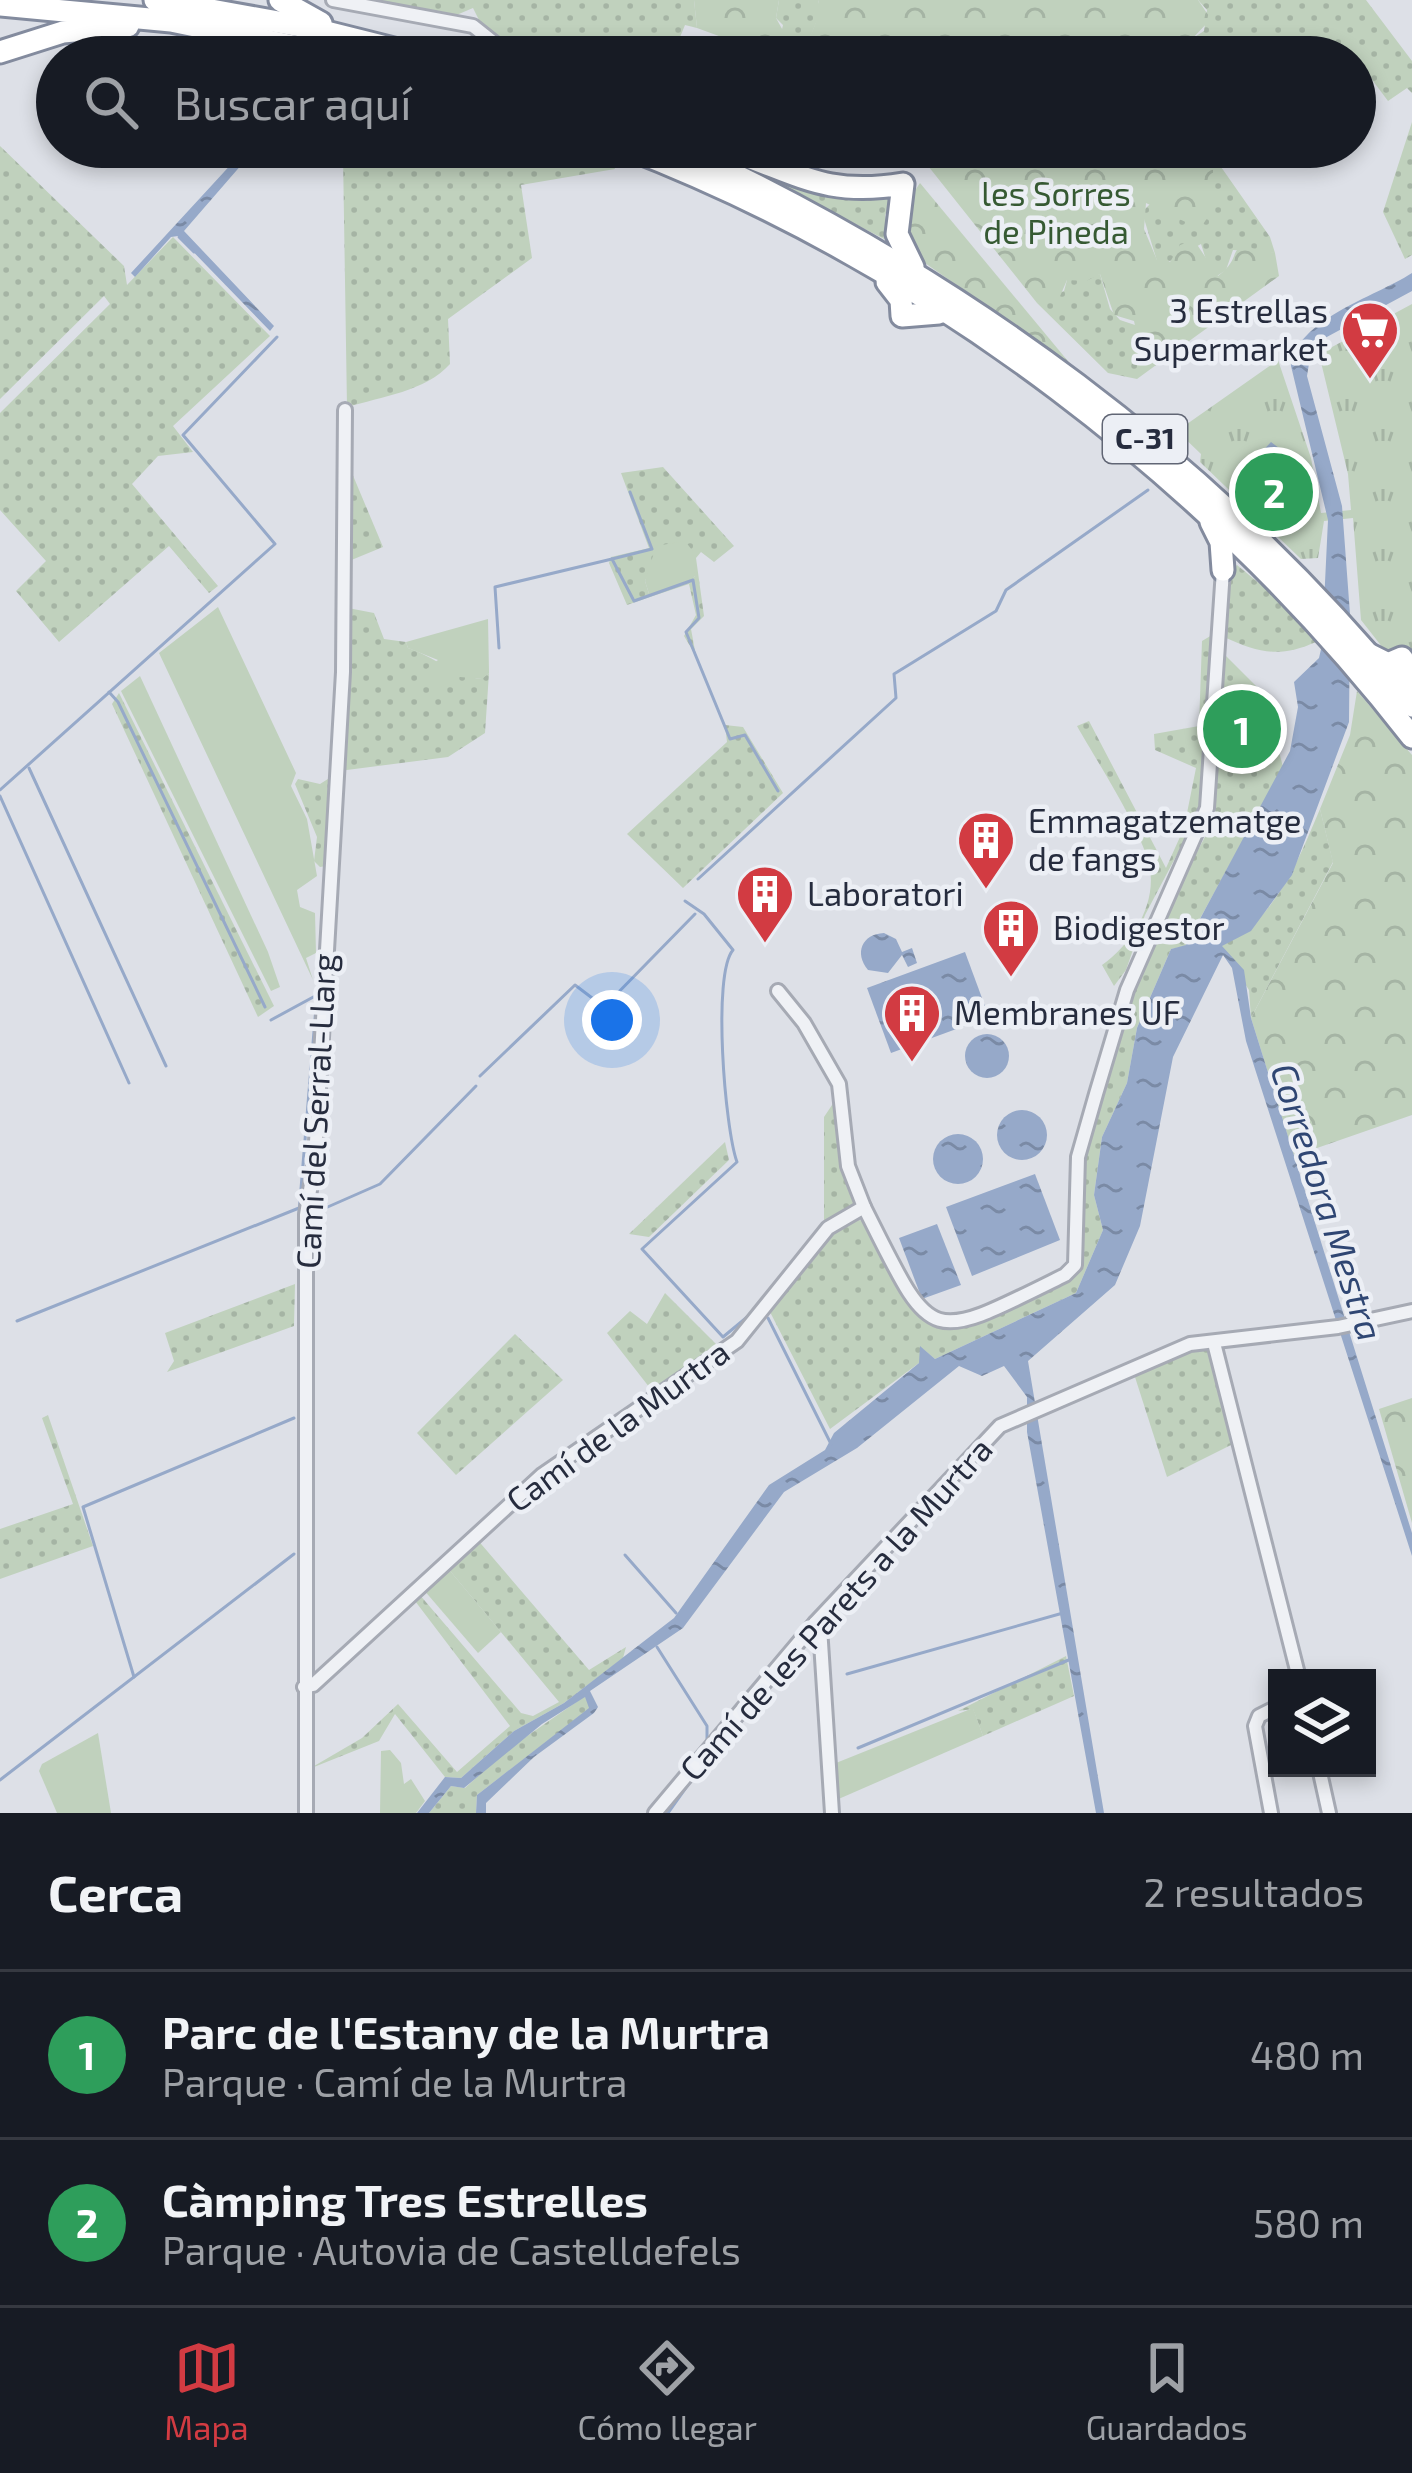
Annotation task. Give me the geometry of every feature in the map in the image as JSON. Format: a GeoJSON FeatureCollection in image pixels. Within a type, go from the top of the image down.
{"type":"FeatureCollection","features":[{"type":"Feature","properties":{"kind":"highway"},"geometry":{"type":"LineString","coordinates":[[155,0],[301,36]]}},
{"type":"Feature","properties":{"kind":"highway"},"geometry":{"type":"LineString","coordinates":[[280,0],[332,36]]}},
{"type":"Feature","properties":{"kind":"highway"},"geometry":{"type":"LineString","coordinates":[[0,5],[265,36]]}},
{"type":"Feature","properties":{"kind":"highway"},"geometry":{"type":"LineString","coordinates":[[55,36],[82,28],[209,28]]}},
{"type":"Feature","properties":{"kind":"highway"},"geometry":{"type":"LineString","coordinates":[[0,52],[36,41]]}},
{"type":"Feature","properties":{"kind":"highway","name":"C-31"},"geometry":{"type":"LineString","coordinates":[[675,168],[756,203],[878,271],[1061,392],[1199,507],[1316,622],[1362,655],[1412,705]]}},
{"type":"Feature","properties":{"kind":"highway","name":"C-31"},"geometry":{"type":"LineString","coordinates":[[722,168],[794,201],[915,270],[1019,341],[1163,453],[1318,597],[1362,655],[1412,736]]}},
{"type":"Feature","properties":{"kind":"highway"},"geometry":{"type":"LineString","coordinates":[[777,168],[839,190],[863,192],[903,184],[897,234],[915,270]]}},
{"type":"Feature","properties":{"kind":"highway"},"geometry":{"type":"LineString","coordinates":[[1199,507],[1219,536],[1223,570],[1241,560],[1268,575]]}},
{"type":"Feature","properties":{"kind":"street"},"geometry":{"type":"LineString","coordinates":[[333,0],[473,26],[486,36]]}},
{"type":"Feature","properties":{"kind":"street","name":"Camí del Serral-Llarg"},"geometry":{"type":"LineString","coordinates":[[305,1813],[306,1215],[315,1159],[344,672],[345,410]]}},
{"type":"Feature","properties":{"kind":"street"},"geometry":{"type":"LineString","coordinates":[[778,991],[804,1023],[839,1084],[848,1166],[912,1304],[944,1324],[970,1320],[1066,1275],[1075,1265],[1078,1157],[1127,990],[1208,808],[1223,570]]}},
{"type":"Feature","properties":{"kind":"street","name":"Camí de la Murtra"},"geometry":{"type":"LineString","coordinates":[[304,1687],[314,1685],[542,1475],[737,1341],[828,1228],[864,1207]]}},
{"type":"Feature","properties":{"kind":"street"},"geometry":{"type":"LineString","coordinates":[[1297,1669],[1214,1343],[1344,1326],[1412,1311]]}},
{"type":"Feature","properties":{"kind":"street","name":"Camí de les Parets a la Murtra"},"geometry":{"type":"LineString","coordinates":[[655,1813],[815,1623],[967,1457],[1030,1411],[1190,1344],[1214,1343]]}},
{"type":"Feature","properties":{"kind":"street"},"geometry":{"type":"LineString","coordinates":[[815,1623],[820,1627],[832,1813]]}},
{"type":"Feature","properties":{"kind":"street"},"geometry":{"type":"LineString","coordinates":[[1268,1712],[1259,1716],[1255,1726],[1270,1813]]}},
{"type":"Feature","properties":{"kind":"street"},"geometry":{"type":"LineString","coordinates":[[1320,1777],[1329,1813]]}},
{"type":"Feature","properties":{"kind":"green space"},"geometry":{"type":"Polygon","coordinates":[[[343,0],[694,0],[697,28],[685,25],[680,36],[489,36],[473,8],[447,19],[343,0]]]}},
{"type":"Feature","properties":{"kind":"green space"},"geometry":{"type":"Polygon","coordinates":[[[694,0],[779,0],[776,18],[786,36],[719,36],[697,28],[694,0]]]}},
{"type":"Feature","properties":{"kind":"green space"},"geometry":{"type":"Polygon","coordinates":[[[779,0],[818,0],[821,11],[811,36],[780,36],[783,25],[776,18],[779,0]]]}},
{"type":"Feature","properties":{"kind":"green space"},"geometry":{"type":"Polygon","coordinates":[[[818,0],[1198,0],[1211,19],[1195,36],[811,36],[818,0]]]}},
{"type":"Feature","properties":{"kind":"green space"},"geometry":{"type":"Polygon","coordinates":[[[1198,0],[1366,0],[1412,61],[1412,93],[1407,88],[1388,101],[1376,85],[1376,36],[1196,36],[1204,31],[1207,10],[1198,0]]]}},
{"type":"Feature","properties":{"kind":"green space"},"geometry":{"type":"Polygon","coordinates":[[[1412,122],[1412,255],[1405,259],[1383,212],[1412,122]]]}},
{"type":"Feature","properties":{"kind":"green space"},"geometry":{"type":"Polygon","coordinates":[[[0,146],[124,266],[127,285],[173,237],[270,336],[173,426],[193,452],[158,456],[132,484],[218,586],[209,593],[169,546],[59,642],[16,591],[46,561],[0,510],[0,413],[110,304],[104,296],[0,399],[0,146]]]}},
{"type":"Feature","properties":{"kind":"green space"},"geometry":{"type":"Polygon","coordinates":[[[343,168],[615,168],[521,185],[532,258],[448,319],[450,364],[416,387],[347,407],[343,168]]]}},
{"type":"Feature","properties":{"kind":"green space"},"geometry":{"type":"Polygon","coordinates":[[[746,168],[764,168],[863,199],[894,197],[885,215],[890,242],[746,168]]]}},
{"type":"Feature","properties":{"kind":"green space","name":"les Sorres de Pineda"},"geometry":{"type":"Polygon","coordinates":[[[930,168],[1213,168],[1213,209],[1200,229],[1146,203],[1144,229],[1157,260],[1170,262],[1180,245],[1194,240],[1218,276],[1236,251],[1246,248],[1275,253],[1279,276],[1163,360],[1152,347],[1139,344],[1134,321],[1114,315],[1100,274],[1086,281],[1067,280],[1058,301],[1037,303],[930,168]]]}},
{"type":"Feature","properties":{"kind":"green space"},"geometry":{"type":"Polygon","coordinates":[[[1213,168],[1222,168],[1270,237],[1275,253],[1233,250],[1226,270],[1217,276],[1210,272],[1201,244],[1163,265],[1157,261],[1142,212],[1152,202],[1213,209],[1213,168]]]}},
{"type":"Feature","properties":{"kind":"green space"},"geometry":{"type":"Polygon","coordinates":[[[920,183],[1072,366],[915,256],[906,219],[920,183]]]}},
{"type":"Feature","properties":{"kind":"green space"},"geometry":{"type":"Polygon","coordinates":[[[1100,274],[1110,309],[1120,320],[1138,326],[1142,347],[1152,347],[1163,360],[1137,379],[1108,373],[1037,303],[1064,291],[1067,280],[1100,274]]]}},
{"type":"Feature","properties":{"kind":"green space"},"geometry":{"type":"Polygon","coordinates":[[[1412,304],[1412,685],[1361,620],[1353,518],[1324,521],[1318,558],[1301,559],[1200,462],[1201,454],[1177,431],[1278,360],[1311,458],[1321,513],[1351,510],[1348,474],[1319,354],[1412,304]]]}},
{"type":"Feature","properties":{"kind":"green space"},"geometry":{"type":"Polygon","coordinates":[[[349,466],[383,547],[349,561],[349,466]]]}},
{"type":"Feature","properties":{"kind":"green space"},"geometry":{"type":"Polygon","coordinates":[[[663,467],[734,546],[714,562],[701,552],[696,558],[704,616],[691,629],[696,656],[684,636],[696,615],[689,584],[695,576],[656,556],[645,581],[650,597],[627,605],[609,563],[611,557],[649,548],[621,473],[663,467]]]}},
{"type":"Feature","properties":{"kind":"green space"},"geometry":{"type":"Polygon","coordinates":[[[685,541],[692,550],[695,576],[689,584],[650,597],[645,581],[656,546],[685,541]]]}},
{"type":"Feature","properties":{"kind":"green space"},"geometry":{"type":"Polygon","coordinates":[[[1237,565],[1283,603],[1316,642],[1270,652],[1224,637],[1227,573],[1237,565]]]}},
{"type":"Feature","properties":{"kind":"green space"},"geometry":{"type":"Polygon","coordinates":[[[218,607],[296,773],[291,786],[307,819],[317,876],[297,890],[300,907],[315,913],[316,953],[306,958],[313,980],[159,653],[218,607]]]}},
{"type":"Feature","properties":{"kind":"green space"},"geometry":{"type":"Polygon","coordinates":[[[348,608],[374,613],[384,639],[406,642],[408,648],[471,677],[481,679],[489,673],[485,733],[448,757],[339,771],[348,608]]]}},
{"type":"Feature","properties":{"kind":"green space"},"geometry":{"type":"Polygon","coordinates":[[[488,619],[489,673],[482,679],[460,677],[436,689],[423,672],[438,660],[408,648],[406,642],[488,619]]]}},
{"type":"Feature","properties":{"kind":"green space"},"geometry":{"type":"Polygon","coordinates":[[[1212,635],[1200,811],[1145,915],[1126,970],[1114,986],[1102,965],[1123,947],[1139,923],[1149,897],[1150,869],[1129,817],[1077,726],[1089,721],[1166,868],[1184,828],[1196,768],[1155,750],[1154,734],[1199,726],[1202,641],[1212,635]]]}},
{"type":"Feature","properties":{"kind":"green space"},"geometry":{"type":"Polygon","coordinates":[[[1225,655],[1264,694],[1283,767],[1185,946],[1171,949],[1137,1028],[1127,1083],[1102,1137],[1094,1195],[1103,1230],[1076,1293],[935,1359],[923,1349],[919,1363],[830,1429],[770,1312],[800,1267],[847,1221],[867,1220],[912,1305],[940,1325],[959,1329],[1076,1269],[1084,1250],[1081,1160],[1126,1007],[1160,921],[1206,835],[1216,792],[1225,655]]]}},
{"type":"Feature","properties":{"kind":"green space"},"geometry":{"type":"Polygon","coordinates":[[[140,676],[268,952],[280,987],[271,991],[121,691],[140,676]]]}},
{"type":"Feature","properties":{"kind":"green space"},"geometry":{"type":"Polygon","coordinates":[[[1357,691],[1412,755],[1412,1115],[1294,1156],[1251,1018],[1333,863],[1320,809],[1350,735],[1357,691]]]}},
{"type":"Feature","properties":{"kind":"green space"},"geometry":{"type":"Polygon","coordinates":[[[119,693],[274,1006],[258,1017],[112,704],[119,693]]]}},
{"type":"Feature","properties":{"kind":"green space"},"geometry":{"type":"Polygon","coordinates":[[[725,725],[743,727],[783,793],[683,888],[627,834],[727,742],[725,725]]]}},
{"type":"Feature","properties":{"kind":"green space"},"geometry":{"type":"Polygon","coordinates":[[[331,777],[326,866],[320,867],[314,861],[317,837],[295,784],[298,779],[320,784],[331,777]]]}},
{"type":"Feature","properties":{"kind":"green space"},"geometry":{"type":"Polygon","coordinates":[[[1320,809],[1333,862],[1251,1018],[1249,990],[1221,946],[1240,935],[1270,905],[1293,869],[1320,809]]]}},
{"type":"Feature","properties":{"kind":"green space"},"geometry":{"type":"Polygon","coordinates":[[[838,1096],[841,1163],[859,1206],[824,1226],[824,1117],[838,1096]]]}},
{"type":"Feature","properties":{"kind":"green space"},"geometry":{"type":"Polygon","coordinates":[[[725,1142],[729,1160],[649,1237],[629,1234],[725,1142]]]}},
{"type":"Feature","properties":{"kind":"green space"},"geometry":{"type":"Polygon","coordinates":[[[295,1284],[294,1326],[167,1372],[174,1361],[165,1333],[295,1284]]]}},
{"type":"Feature","properties":{"kind":"green space"},"geometry":{"type":"Polygon","coordinates":[[[665,1293],[719,1347],[653,1392],[607,1333],[630,1311],[647,1324],[665,1293]]]}},
{"type":"Feature","properties":{"kind":"green space"},"geometry":{"type":"Polygon","coordinates":[[[515,1334],[563,1380],[456,1475],[417,1433],[515,1334]]]}},
{"type":"Feature","properties":{"kind":"green space"},"geometry":{"type":"Polygon","coordinates":[[[1197,1346],[1210,1349],[1237,1442],[1167,1477],[1134,1374],[1197,1346]]]}},
{"type":"Feature","properties":{"kind":"green space"},"geometry":{"type":"Polygon","coordinates":[[[1412,1398],[1412,1523],[1379,1409],[1412,1398]]]}},
{"type":"Feature","properties":{"kind":"green space"},"geometry":{"type":"Polygon","coordinates":[[[48,1415],[93,1546],[0,1579],[0,1529],[73,1504],[42,1418],[48,1415]]]}},
{"type":"Feature","properties":{"kind":"green space"},"geometry":{"type":"Polygon","coordinates":[[[476,1538],[589,1670],[626,1647],[623,1658],[564,1703],[514,1731],[461,1778],[445,1777],[395,1714],[379,1741],[309,1769],[362,1738],[398,1704],[457,1772],[510,1726],[412,1597],[419,1594],[521,1713],[533,1716],[559,1702],[446,1566],[476,1538]]]}},
{"type":"Feature","properties":{"kind":"green space"},"geometry":{"type":"Polygon","coordinates":[[[446,1566],[501,1632],[478,1653],[423,1589],[446,1566]]]}},
{"type":"Feature","properties":{"kind":"green space"},"geometry":{"type":"Polygon","coordinates":[[[1066,1656],[1074,1696],[983,1736],[973,1709],[958,1711],[1066,1656]]]}},
{"type":"Feature","properties":{"kind":"green space"},"geometry":{"type":"Polygon","coordinates":[[[585,1696],[590,1708],[477,1795],[476,1813],[429,1813],[451,1786],[465,1788],[507,1750],[585,1696]]]}},
{"type":"Feature","properties":{"kind":"green space"},"geometry":{"type":"Polygon","coordinates":[[[973,1708],[983,1736],[834,1801],[831,1765],[973,1708]]]}},
{"type":"Feature","properties":{"kind":"green space"},"geometry":{"type":"Polygon","coordinates":[[[98,1733],[111,1813],[57,1813],[39,1771],[42,1764],[98,1733]]]}},
{"type":"Feature","properties":{"kind":"green space"},"geometry":{"type":"Polygon","coordinates":[[[390,1750],[401,1763],[404,1784],[411,1779],[425,1801],[416,1813],[380,1813],[381,1751],[390,1750]]]}},
{"type":"Feature","properties":{"kind":"water"},"geometry":{"type":"Polygon","coordinates":[[[228,168],[239,168],[184,231],[274,326],[270,331],[178,236],[171,237],[135,277],[131,273],[228,168]]]}},
{"type":"Feature","properties":{"kind":"water"},"geometry":{"type":"Polygon","coordinates":[[[1412,273],[1412,291],[1312,345],[1307,376],[1342,506],[1350,614],[1349,722],[1292,875],[1251,931],[1222,946],[1244,970],[1251,1018],[1412,1533],[1412,1556],[1246,1041],[1232,968],[1223,955],[1173,1057],[1140,1226],[1115,1285],[1028,1361],[1104,1813],[1096,1813],[1027,1432],[1027,1397],[1004,1366],[982,1376],[959,1366],[857,1448],[784,1492],[683,1628],[590,1691],[598,1707],[594,1713],[534,1757],[486,1803],[486,1813],[476,1813],[477,1795],[589,1708],[585,1697],[542,1724],[464,1788],[451,1786],[429,1813],[417,1813],[445,1777],[461,1778],[514,1731],[564,1703],[674,1618],[769,1485],[825,1450],[834,1433],[919,1363],[920,1346],[935,1359],[1076,1293],[1103,1230],[1094,1195],[1102,1137],[1127,1083],[1137,1028],[1171,949],[1186,945],[1290,751],[1298,707],[1294,682],[1319,658],[1328,520],[1291,366],[1296,350],[1307,335],[1339,311],[1412,273]]]}},
{"type":"Feature","properties":{"kind":"water"},"geometry":{"type":"Polygon","coordinates":[[[1271,442],[1312,473],[1311,480],[1300,484],[1302,496],[1290,491],[1299,484],[1288,489],[1255,459],[1271,442]]]}},
{"type":"Feature","properties":{"kind":"water"},"geometry":{"type":"Polygon","coordinates":[[[884,933],[896,939],[902,952],[912,948],[917,963],[908,967],[902,955],[888,973],[868,970],[862,945],[884,933]]]}},
{"type":"Feature","properties":{"kind":"water"},"geometry":{"type":"Polygon","coordinates":[[[965,952],[989,1017],[891,1053],[867,988],[965,952]]]}},
{"type":"Feature","properties":{"kind":"water"},"geometry":{"type":"Polygon","coordinates":[[[987,1034],[1002,1041],[1009,1056],[1002,1071],[987,1078],[972,1071],[965,1056],[972,1041],[987,1034]]]}},
{"type":"Feature","properties":{"kind":"water"},"geometry":{"type":"Polygon","coordinates":[[[1022,1110],[1040,1117],[1047,1135],[1040,1153],[1022,1160],[1004,1153],[997,1135],[1004,1117],[1022,1110]]]}},
{"type":"Feature","properties":{"kind":"water"},"geometry":{"type":"Polygon","coordinates":[[[958,1134],[976,1141],[983,1159],[976,1177],[958,1184],[940,1177],[933,1159],[940,1141],[958,1134]]]}},
{"type":"Feature","properties":{"kind":"water"},"geometry":{"type":"Polygon","coordinates":[[[1035,1174],[1060,1240],[972,1276],[946,1207],[1035,1174]]]}},
{"type":"Feature","properties":{"kind":"water"},"geometry":{"type":"Polygon","coordinates":[[[937,1224],[961,1285],[922,1299],[899,1238],[937,1224]]]}},
{"type":"Feature","properties":{"kind":"waterway"},"geometry":{"type":"LineString","coordinates":[[179,237],[194,252]]}},
{"type":"Feature","properties":{"kind":"waterway"},"geometry":{"type":"LineString","coordinates":[[0,790],[275,544],[183,435],[277,337]]}},
{"type":"Feature","properties":{"kind":"waterway"},"geometry":{"type":"LineString","coordinates":[[698,879],[896,698],[894,674],[996,611],[1006,590],[1148,490]]}},
{"type":"Feature","properties":{"kind":"waterway"},"geometry":{"type":"LineString","coordinates":[[630,492],[652,549],[612,559],[634,601],[693,580],[699,618],[686,632],[730,739],[745,735],[778,791]]}},
{"type":"Feature","properties":{"kind":"waterway"},"geometry":{"type":"LineString","coordinates":[[499,648],[495,587],[612,559]]}},
{"type":"Feature","properties":{"kind":"waterway"},"geometry":{"type":"LineString","coordinates":[[109,692],[118,702],[265,1007]]}},
{"type":"Feature","properties":{"kind":"waterway"},"geometry":{"type":"LineString","coordinates":[[29,768],[166,1066]]}},
{"type":"Feature","properties":{"kind":"waterway"},"geometry":{"type":"LineString","coordinates":[[0,796],[129,1083]]}},
{"type":"Feature","properties":{"kind":"waterway"},"geometry":{"type":"LineString","coordinates":[[685,901],[704,914],[733,950],[723,989],[722,1019],[725,1087],[737,1162],[642,1249],[723,1337],[752,1313]]}},
{"type":"Feature","properties":{"kind":"waterway"},"geometry":{"type":"LineString","coordinates":[[480,1076],[575,985],[604,1007],[695,914]]}},
{"type":"Feature","properties":{"kind":"waterway"},"geometry":{"type":"LineString","coordinates":[[271,1020],[317,995],[299,1213],[299,1813]]}},
{"type":"Feature","properties":{"kind":"waterway"},"geometry":{"type":"LineString","coordinates":[[314,1213],[380,1184],[476,1086]]}},
{"type":"Feature","properties":{"kind":"waterway"},"geometry":{"type":"LineString","coordinates":[[17,1321],[299,1208]]}},
{"type":"Feature","properties":{"kind":"waterway"},"geometry":{"type":"LineString","coordinates":[[768,1318],[831,1444]]}},
{"type":"Feature","properties":{"kind":"waterway"},"geometry":{"type":"LineString","coordinates":[[134,1677],[83,1507],[294,1418]]}},
{"type":"Feature","properties":{"kind":"waterway"},"geometry":{"type":"LineString","coordinates":[[0,1780],[294,1554]]}},
{"type":"Feature","properties":{"kind":"waterway"},"geometry":{"type":"LineString","coordinates":[[625,1555],[676,1613]]}},
{"type":"Feature","properties":{"kind":"waterway"},"geometry":{"type":"LineString","coordinates":[[847,1674],[1063,1613]]}},
{"type":"Feature","properties":{"kind":"waterway"},"geometry":{"type":"LineString","coordinates":[[657,1647],[707,1726],[707,1743]]}},
{"type":"Feature","properties":{"kind":"waterway"},"geometry":{"type":"LineString","coordinates":[[858,1748],[1071,1659]]}},
{"type":"Feature","properties":{"kind":"waterway"},"geometry":{"type":"LineString","coordinates":[[668,1813],[707,1758]]}},
{"type":"Feature","properties":{"kind":"place","name":"3 Estrellas Supermarket"},"geometry":{"type":"Point","coordinates":[1370,381]}},
{"type":"Feature","properties":{"kind":"place","name":"Càmping Tres Estrelles"},"geometry":{"type":"Point","coordinates":[1274,492]}},
{"type":"Feature","properties":{"kind":"place","name":"Parc de l'Estany de la Murtra"},"geometry":{"type":"Point","coordinates":[1242,729]}},
{"type":"Feature","properties":{"kind":"place","name":"Emmagatzematge de fangs"},"geometry":{"type":"Point","coordinates":[986,891]}},
{"type":"Feature","properties":{"kind":"place","name":"Laboratori"},"geometry":{"type":"Point","coordinates":[765,945]}},
{"type":"Feature","properties":{"kind":"place","name":"Biodigestor"},"geometry":{"type":"Point","coordinates":[1011,979]}},
{"type":"Feature","properties":{"kind":"place","name":"Membranes UF"},"geometry":{"type":"Point","coordinates":[912,1064]}},
{"type":"Feature","properties":{"kind":"water label","name":"Corredora Mestra"},"geometry":{"type":"Point","coordinates":[1327,1202]}}]}
